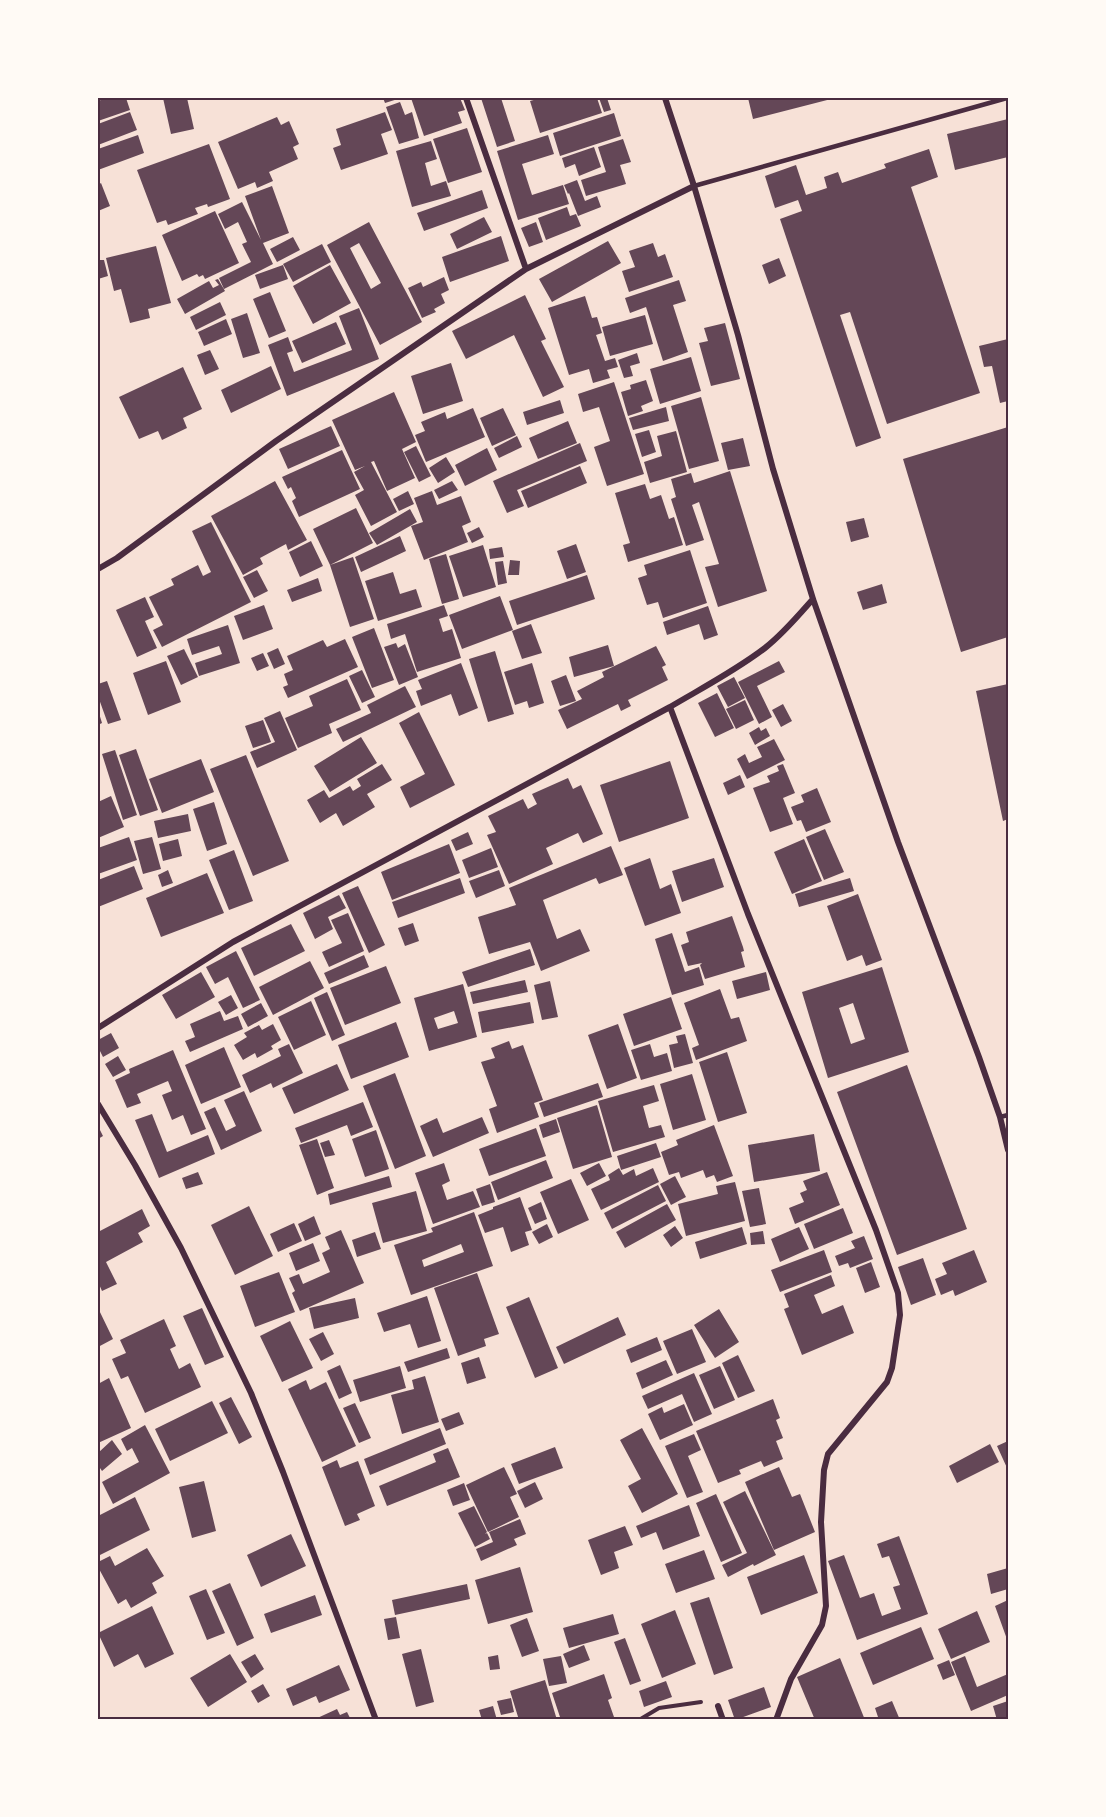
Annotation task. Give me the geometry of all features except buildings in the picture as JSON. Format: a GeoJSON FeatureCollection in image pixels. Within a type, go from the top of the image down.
{"type":"FeatureCollection","features":[{"type":"Feature","properties":{"kind":"street"},"geometry":{"type":"LineString","coordinates":[[466,98],[526,269]]}},
{"type":"Feature","properties":{"kind":"street"},"geometry":{"type":"LineString","coordinates":[[665,98],[738,335],[773,469],[813,599],[898,842],[945,963],[1000,1116],[1008,1150]]}},
{"type":"Feature","properties":{"kind":"street"},"geometry":{"type":"LineString","coordinates":[[98,569],[117,558],[276,441],[526,269],[693,186]]}},
{"type":"Feature","properties":{"kind":"street"},"geometry":{"type":"LineString","coordinates":[[98,1028],[233,942],[670,707],[721,677],[765,648],[813,599]]}},
{"type":"Feature","properties":{"kind":"street"},"geometry":{"type":"LineString","coordinates":[[670,707],[748,914],[876,1230],[898,1293],[900,1315],[892,1368],[887,1382],[828,1454],[824,1470],[821,1522],[825,1616],[791,1679],[776,1719]]}},
{"type":"Feature","properties":{"kind":"street"},"geometry":{"type":"LineString","coordinates":[[98,1104],[181,1248],[251,1393],[376,1719]]}},
{"type":"Feature","properties":{"kind":"street"},"geometry":{"type":"LineString","coordinates":[[718,1706],[723,1719]]}},
{"type":"Feature","properties":{"kind":"lane"},"geometry":{"type":"LineString","coordinates":[[693,186],[1007,98]]}},
{"type":"Feature","properties":{"kind":"lane"},"geometry":{"type":"LineString","coordinates":[[1000,1116],[1008,1115]]}},
{"type":"Feature","properties":{"kind":"path"},"geometry":{"type":"LineString","coordinates":[[639,1719],[659,1708],[704,1701],[718,1706]]}}]}
